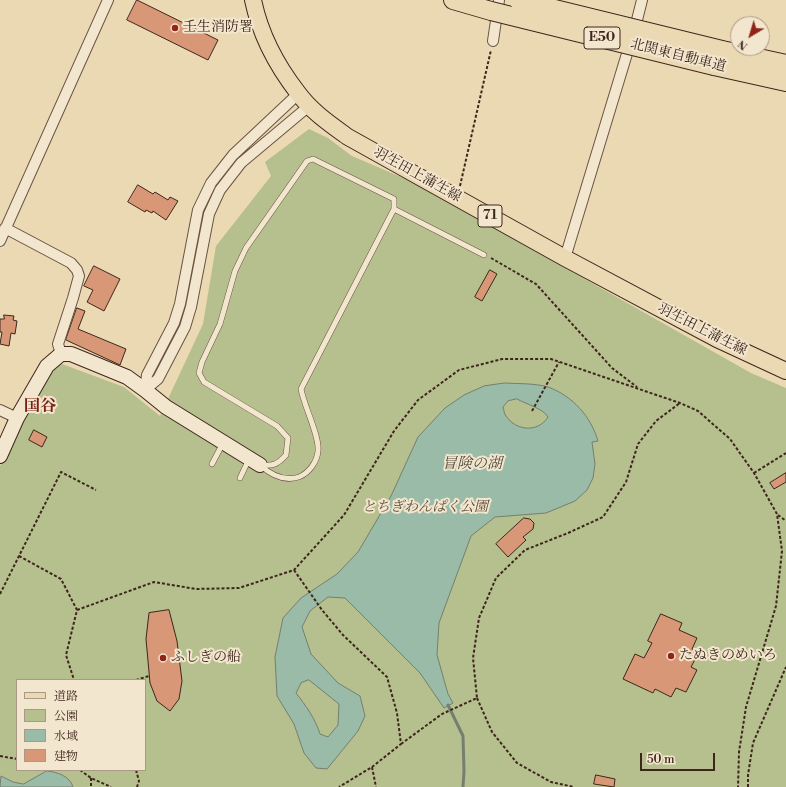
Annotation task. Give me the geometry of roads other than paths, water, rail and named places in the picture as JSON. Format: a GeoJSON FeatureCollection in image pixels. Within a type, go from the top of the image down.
{"type":"FeatureCollection","features":[{"type":"Feature","properties":{"kind":"highway","name":"北関東自動車道"},"geometry":{"type":"LineString","coordinates":[[453,0],[495,5],[714,66],[786,82]]}},
{"type":"Feature","properties":{"kind":"highway","name":"北関東自動車道"},"geometry":{"type":"LineString","coordinates":[[518,0],[722,50],[786,63]]}},
{"type":"Feature","properties":{"kind":"main road","name":"羽生田上蒲生線"},"geometry":{"type":"LineString","coordinates":[[253,0],[260,27],[270,49],[298,94],[325,120],[348,137],[565,258],[717,339],[786,371]]}},
{"type":"Feature","properties":{"kind":"street"},"geometry":{"type":"LineString","coordinates":[[0,241],[108,0]]}},
{"type":"Feature","properties":{"kind":"street"},"geometry":{"type":"LineString","coordinates":[[565,258],[642,0]]}},
{"type":"Feature","properties":{"kind":"street"},"geometry":{"type":"LineString","coordinates":[[493,41],[495,5]]}},
{"type":"Feature","properties":{"kind":"street"},"geometry":{"type":"LineString","coordinates":[[145,390],[147,375],[174,323],[180,304],[198,210],[211,183],[233,155],[298,94]]}},
{"type":"Feature","properties":{"kind":"street"},"geometry":{"type":"LineString","coordinates":[[145,390],[158,379],[185,327],[191,307],[208,214],[220,190],[241,163],[309,106]]}},
{"type":"Feature","properties":{"kind":"street"},"geometry":{"type":"LineString","coordinates":[[5,228],[71,263],[77,270],[79,276],[58,344],[61,354]]}},
{"type":"Feature","properties":{"kind":"street"},"geometry":{"type":"LineString","coordinates":[[0,456],[17,418],[47,366],[61,354],[71,354],[127,377],[166,407],[254,462]]}},
{"type":"Feature","properties":{"kind":"street"},"geometry":{"type":"LineString","coordinates":[[0,410],[17,418]]}},
{"type":"Feature","properties":{"kind":"lane"},"geometry":{"type":"LineString","coordinates":[[313,159],[394,199],[394,209],[301,389],[302,398],[317,441],[319,451],[316,460],[304,475],[288,479],[280,478],[254,462],[269,466],[278,463],[286,456],[288,438],[276,426],[204,382],[199,373],[202,362],[220,324],[235,271],[246,248],[307,161],[313,159]]}},
{"type":"Feature","properties":{"kind":"lane"},"geometry":{"type":"LineString","coordinates":[[394,209],[484,255]]}},
{"type":"Feature","properties":{"kind":"lane"},"geometry":{"type":"LineString","coordinates":[[212,464],[223,442]]}},
{"type":"Feature","properties":{"kind":"lane"},"geometry":{"type":"LineString","coordinates":[[240,478],[254,462]]}},
{"type":"Feature","properties":{"kind":"water","name":"冒険の湖"},"geometry":{"type":"Polygon","coordinates":[[[505,383],[532,384],[548,387],[557,391],[573,402],[586,416],[598,441],[592,442],[595,464],[593,478],[587,490],[575,501],[546,513],[495,517],[471,536],[439,623],[437,655],[448,694],[453,703],[444,708],[420,673],[345,598],[328,597],[310,611],[302,627],[311,654],[338,683],[360,696],[365,716],[358,731],[327,769],[316,768],[304,753],[294,724],[277,696],[275,657],[283,618],[301,598],[337,574],[358,552],[391,496],[418,437],[445,408],[464,395],[484,386],[505,383]],[[517,399],[508,401],[503,407],[505,415],[515,425],[533,428],[539,426],[548,417],[539,409],[517,399]],[[309,680],[301,683],[296,693],[313,717],[320,734],[328,737],[338,725],[339,704],[309,680]]]}},
{"type":"Feature","properties":{"kind":"water"},"geometry":{"type":"Polygon","coordinates":[[[47,771],[55,772],[66,777],[73,787],[0,787],[1,776],[13,782],[23,784],[47,771]]]}},
{"type":"Feature","properties":{"kind":"waterway"},"geometry":{"type":"LineString","coordinates":[[448,705],[463,736],[463,787]]}},
{"type":"Feature","properties":{"kind":"place","name":"壬生消防署"},"geometry":{"type":"Point","coordinates":[175,28]}},
{"type":"Feature","properties":{"kind":"place","name":"たぬきのめいろ"},"geometry":{"type":"Point","coordinates":[671,656]}},
{"type":"Feature","properties":{"kind":"place","name":"ふしぎの船"},"geometry":{"type":"Point","coordinates":[163,658]}},
{"type":"Feature","properties":{"kind":"district","name":"国谷"},"geometry":{"type":"Point","coordinates":[40,407]}},
{"type":"Feature","properties":{"kind":"park label","name":"とちぎわんぱく公園"},"geometry":{"type":"Point","coordinates":[425,508]}}]}
